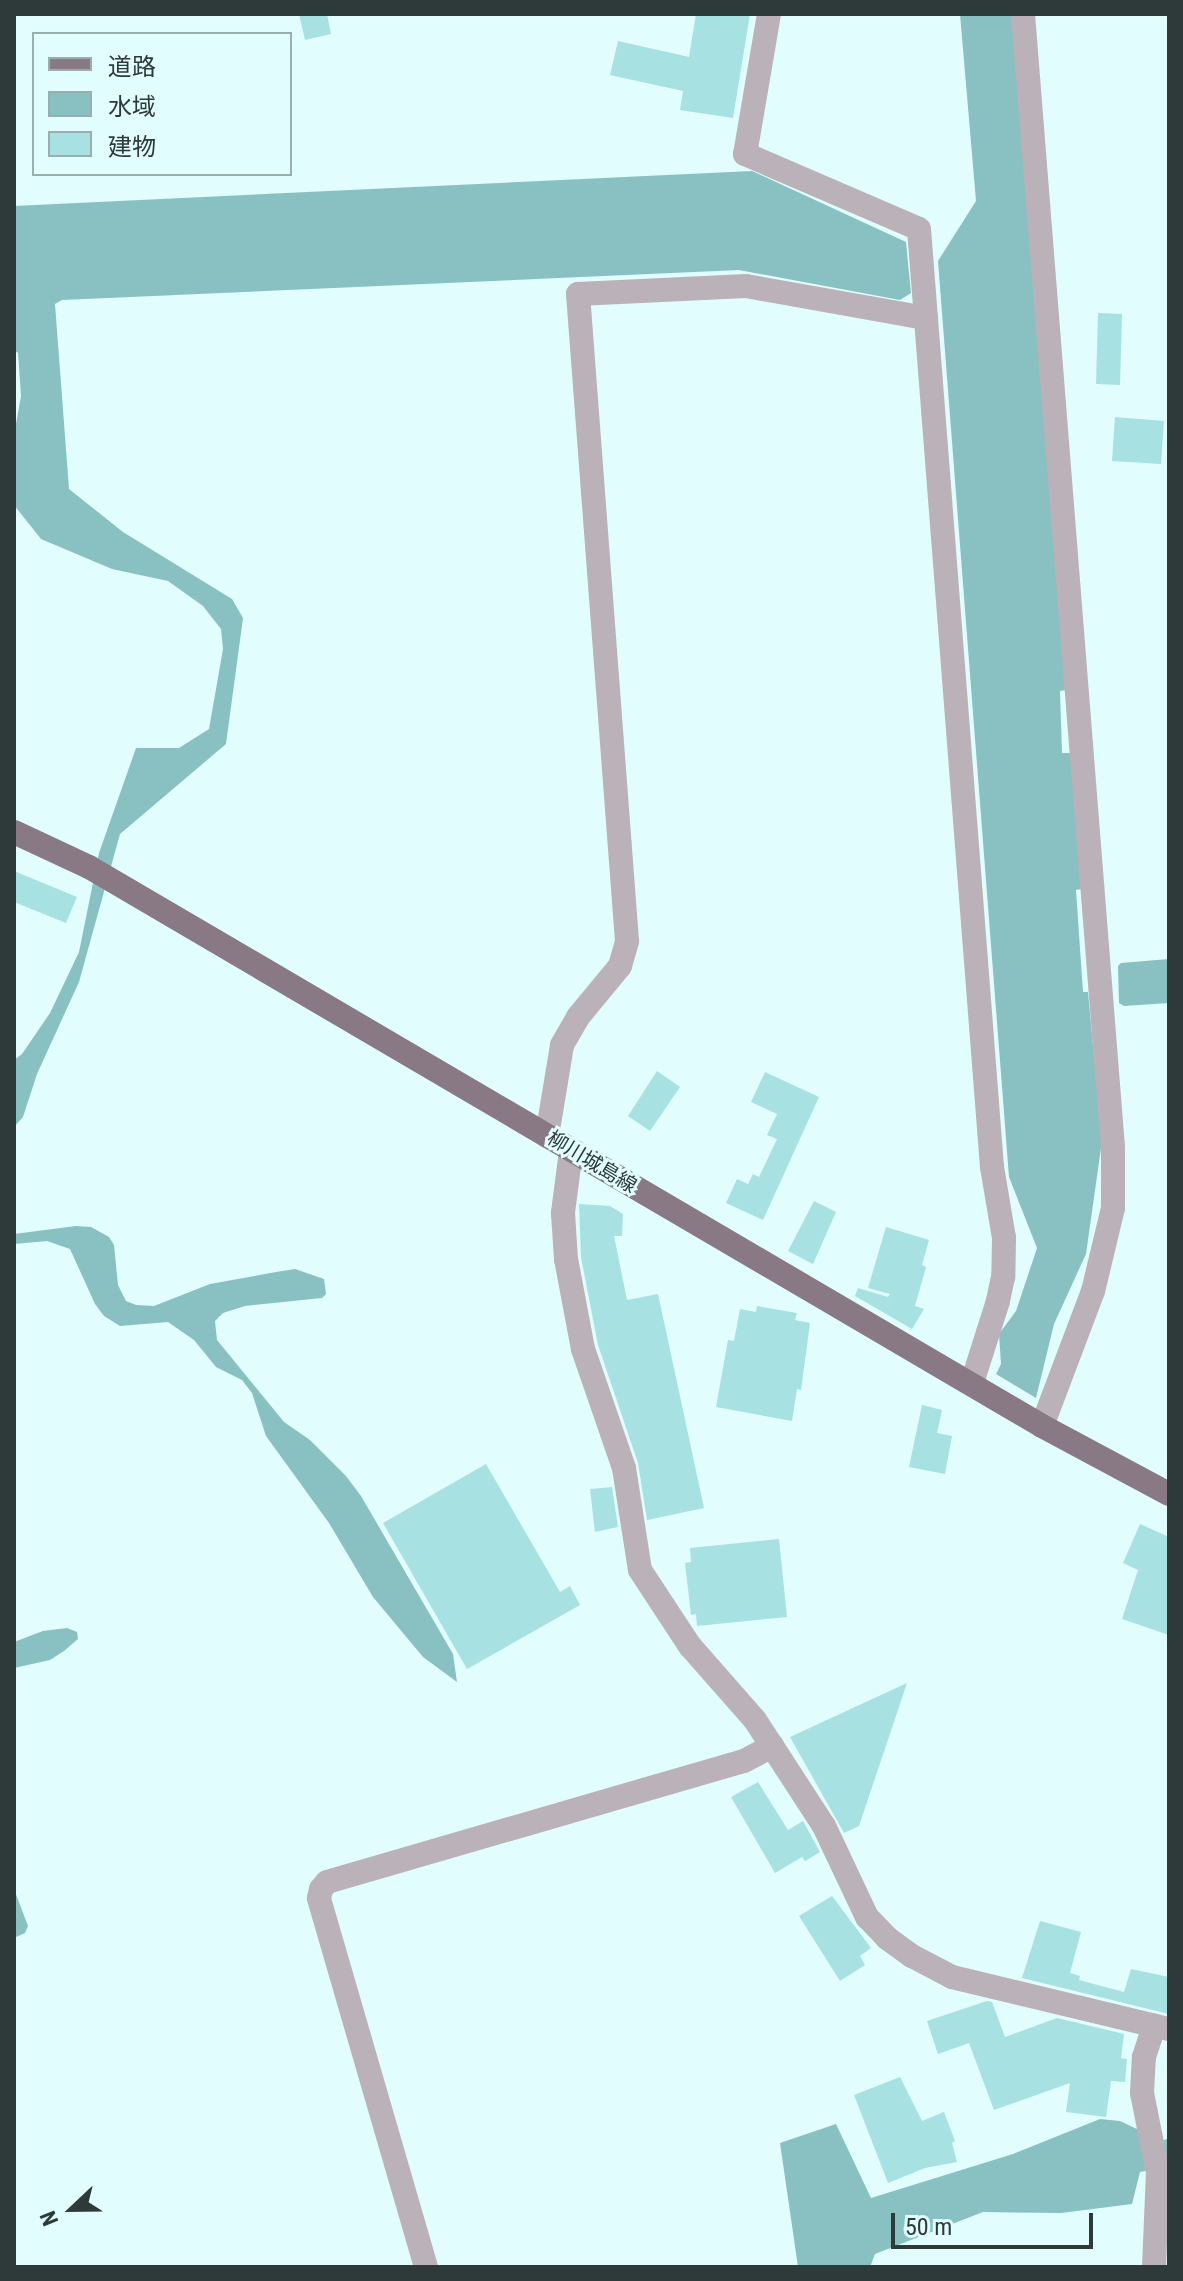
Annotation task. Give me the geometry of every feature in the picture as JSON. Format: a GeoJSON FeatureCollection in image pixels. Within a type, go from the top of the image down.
{"type":"FeatureCollection","features":[{"type":"Feature","properties":{"kind":"main road","name":"柳川城島線"},"geometry":{"type":"LineString","coordinates":[[14,832],[89,867],[1039,1424],[1169,1494]]}},
{"type":"Feature","properties":{"kind":"street"},"geometry":{"type":"LineString","coordinates":[[769,14],[745,154],[919,229],[992,1167],[1004,1238],[1003,1277],[998,1301],[972,1383]]}},
{"type":"Feature","properties":{"kind":"street"},"geometry":{"type":"LineString","coordinates":[[1023,14],[1113,1148],[1113,1208],[1093,1291],[1039,1424]]}},
{"type":"Feature","properties":{"kind":"street"},"geometry":{"type":"LineString","coordinates":[[547,1136],[562,1045],[578,1017],[620,966],[627,941],[578,294],[746,286],[926,318]]}},
{"type":"Feature","properties":{"kind":"street"},"geometry":{"type":"LineString","coordinates":[[571,1151],[563,1202],[566,1259],[583,1349],[624,1468],[640,1570],[690,1646],[755,1720],[824,1826],[867,1917],[887,1938],[952,1977],[1162,2027],[1144,2057],[1142,2093],[1158,2173],[1154,2267]]}},
{"type":"Feature","properties":{"kind":"street"},"geometry":{"type":"LineString","coordinates":[[426,2267],[319,1898],[321,1889],[327,1882],[744,1761],[772,1746]]}},
{"type":"Feature","properties":{"kind":"water"},"geometry":{"type":"Polygon","coordinates":[[[960,14],[1013,14],[1066,690],[1060,691],[1062,753],[1072,753],[1082,889],[1076,890],[1083,992],[1088,992],[1102,1141],[1086,1254],[1054,1324],[1036,1398],[996,1374],[1001,1364],[999,1334],[1016,1311],[1037,1248],[1009,1177],[938,261],[976,201],[960,14]]]}},
{"type":"Feature","properties":{"kind":"water"},"geometry":{"type":"Polygon","coordinates":[[[752,171],[906,242],[911,293],[900,300],[739,270],[62,300],[55,304],[69,489],[123,532],[232,599],[243,618],[226,744],[120,834],[79,982],[37,1074],[23,1117],[14,1127],[14,1060],[22,1054],[50,1013],[79,952],[99,853],[136,748],[179,748],[209,729],[223,649],[221,629],[203,606],[168,581],[112,569],[41,539],[14,505],[14,435],[21,396],[18,353],[14,350],[14,206],[752,171]]]}},
{"type":"Feature","properties":{"kind":"water"},"geometry":{"type":"Polygon","coordinates":[[[1169,959],[1169,1003],[1124,1006],[1119,1003],[1118,966],[1121,963],[1169,959]]]}},
{"type":"Feature","properties":{"kind":"water"},"geometry":{"type":"Polygon","coordinates":[[[91,1227],[109,1237],[114,1245],[118,1285],[126,1301],[136,1305],[154,1306],[210,1284],[295,1269],[324,1279],[326,1294],[322,1298],[245,1306],[223,1313],[215,1321],[217,1340],[284,1422],[310,1440],[361,1496],[453,1654],[457,1682],[423,1657],[373,1597],[329,1523],[266,1436],[252,1393],[242,1380],[216,1367],[194,1340],[168,1322],[120,1326],[104,1316],[95,1304],[70,1249],[47,1241],[14,1244],[14,1234],[91,1227]]]}},
{"type":"Feature","properties":{"kind":"water"},"geometry":{"type":"Polygon","coordinates":[[[67,1628],[77,1632],[78,1639],[64,1651],[50,1660],[14,1668],[14,1642],[43,1631],[67,1628]]]}},
{"type":"Feature","properties":{"kind":"water"},"geometry":{"type":"Polygon","coordinates":[[[14,1889],[28,1926],[25,1933],[14,1938],[14,1889]]]}},
{"type":"Feature","properties":{"kind":"water"},"geometry":{"type":"Polygon","coordinates":[[[1100,2119],[1120,2121],[1162,2141],[1169,2138],[1169,2161],[1150,2162],[1150,2170],[1140,2172],[1132,2204],[1061,2213],[983,2212],[875,2254],[870,2267],[798,2267],[780,2143],[836,2124],[871,2198],[1013,2154],[1100,2119]]]}},
{"type":"Feature","properties":{"kind":"building"},"geometry":{"type":"Polygon","coordinates":[[[299,14],[327,14],[331,34],[305,40],[299,14]]]}},
{"type":"Feature","properties":{"kind":"building"},"geometry":{"type":"Polygon","coordinates":[[[696,14],[750,14],[733,118],[680,110],[683,91],[610,75],[618,41],[689,57],[696,14]]]}},
{"type":"Feature","properties":{"kind":"building"},"geometry":{"type":"Polygon","coordinates":[[[1098,313],[1122,314],[1120,385],[1096,384],[1098,313]]]}},
{"type":"Feature","properties":{"kind":"building"},"geometry":{"type":"Polygon","coordinates":[[[1115,417],[1164,421],[1161,464],[1112,461],[1115,417]]]}},
{"type":"Feature","properties":{"kind":"building"},"geometry":{"type":"Polygon","coordinates":[[[14,871],[77,897],[66,923],[14,902],[14,871]]]}},
{"type":"Feature","properties":{"kind":"building"},"geometry":{"type":"Polygon","coordinates":[[[657,1071],[680,1087],[650,1131],[628,1116],[657,1071]]]}},
{"type":"Feature","properties":{"kind":"building"},"geometry":{"type":"Polygon","coordinates":[[[765,1072],[819,1097],[763,1220],[726,1203],[737,1179],[748,1184],[753,1174],[759,1177],[777,1139],[767,1135],[777,1114],[751,1102],[765,1072]]]}},
{"type":"Feature","properties":{"kind":"building"},"geometry":{"type":"Polygon","coordinates":[[[814,1201],[836,1212],[813,1264],[788,1251],[814,1201]]]}},
{"type":"Feature","properties":{"kind":"building"},"geometry":{"type":"Polygon","coordinates":[[[579,1204],[610,1206],[623,1214],[622,1236],[614,1236],[627,1300],[658,1294],[704,1508],[647,1520],[638,1463],[598,1345],[581,1257],[579,1204]]]}},
{"type":"Feature","properties":{"kind":"building"},"geometry":{"type":"Polygon","coordinates":[[[886,1227],[929,1240],[922,1265],[926,1267],[915,1306],[924,1309],[912,1329],[855,1296],[858,1288],[888,1297],[890,1294],[868,1288],[886,1227]]]}},
{"type":"Feature","properties":{"kind":"building"},"geometry":{"type":"Polygon","coordinates":[[[757,1306],[797,1313],[795,1320],[810,1323],[801,1390],[797,1389],[792,1421],[716,1407],[728,1340],[734,1341],[740,1309],[756,1312],[757,1306]]]}},
{"type":"Feature","properties":{"kind":"building"},"geometry":{"type":"Polygon","coordinates":[[[922,1405],[942,1410],[937,1433],[952,1436],[945,1474],[909,1467],[922,1405]]]}},
{"type":"Feature","properties":{"kind":"building"},"geometry":{"type":"Polygon","coordinates":[[[486,1464],[560,1592],[570,1586],[580,1605],[467,1669],[383,1523],[486,1464]]]}},
{"type":"Feature","properties":{"kind":"building"},"geometry":{"type":"Polygon","coordinates":[[[612,1487],[618,1527],[595,1532],[590,1489],[612,1487]]]}},
{"type":"Feature","properties":{"kind":"building"},"geometry":{"type":"Polygon","coordinates":[[[1140,1524],[1169,1537],[1169,1635],[1122,1619],[1138,1570],[1123,1563],[1140,1524]]]}},
{"type":"Feature","properties":{"kind":"building"},"geometry":{"type":"Polygon","coordinates":[[[779,1539],[787,1617],[697,1626],[696,1614],[691,1615],[685,1563],[691,1562],[690,1548],[779,1539]]]}},
{"type":"Feature","properties":{"kind":"building"},"geometry":{"type":"Polygon","coordinates":[[[907,1683],[859,1826],[844,1833],[790,1737],[907,1683]]]}},
{"type":"Feature","properties":{"kind":"building"},"geometry":{"type":"Polygon","coordinates":[[[758,1782],[788,1830],[803,1821],[820,1852],[805,1861],[802,1857],[775,1873],[731,1797],[758,1782]]]}},
{"type":"Feature","properties":{"kind":"building"},"geometry":{"type":"Polygon","coordinates":[[[832,1896],[871,1948],[860,1956],[865,1965],[840,1981],[799,1916],[832,1896]]]}},
{"type":"Feature","properties":{"kind":"building"},"geometry":{"type":"Polygon","coordinates":[[[1040,1921],[1081,1932],[1070,1973],[1080,1976],[1079,1980],[1124,1992],[1131,1969],[1169,1977],[1169,2014],[1022,1978],[1040,1921]]]}},
{"type":"Feature","properties":{"kind":"building"},"geometry":{"type":"Polygon","coordinates":[[[992,2002],[1005,2037],[1057,2018],[1124,2034],[1121,2058],[1127,2059],[1125,2082],[1111,2081],[1106,2117],[1066,2112],[1070,2083],[994,2110],[969,2043],[938,2054],[927,2021],[992,2002]]]}},
{"type":"Feature","properties":{"kind":"building"},"geometry":{"type":"Polygon","coordinates":[[[900,2077],[922,2121],[944,2112],[955,2141],[952,2143],[957,2162],[925,2168],[888,2183],[854,2095],[900,2077]]]}}]}
